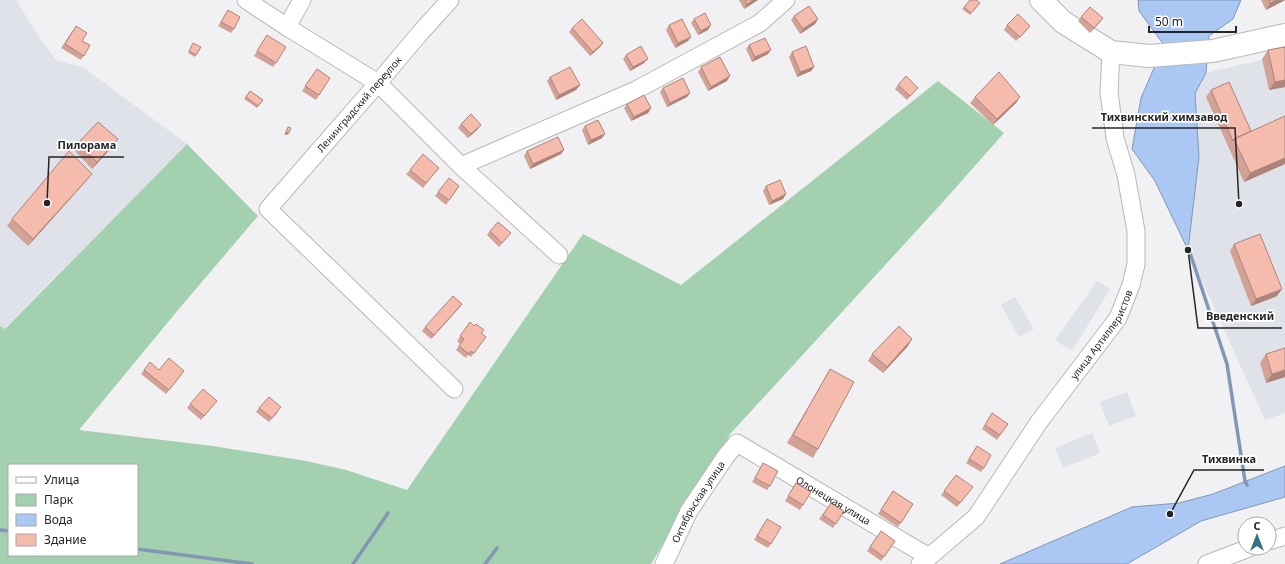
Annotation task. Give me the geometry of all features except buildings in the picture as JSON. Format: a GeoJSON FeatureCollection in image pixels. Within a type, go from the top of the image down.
{"type":"FeatureCollection","features":[{"type":"Feature","properties":{"kind":"main road"},"geometry":{"type":"LineString","coordinates":[[1041,0],[1063,22],[1111,52],[1149,56],[1213,51],[1285,35]]}},
{"type":"Feature","properties":{"kind":"street"},"geometry":{"type":"LineString","coordinates":[[246,0],[378,83],[461,166],[559,255]]}},
{"type":"Feature","properties":{"kind":"street"},"geometry":{"type":"LineString","coordinates":[[287,27],[302,0]]}},
{"type":"Feature","properties":{"kind":"street","name":"Ленинградский переулок"},"geometry":{"type":"LineString","coordinates":[[450,0],[268,209],[454,389]]}},
{"type":"Feature","properties":{"kind":"street"},"geometry":{"type":"LineString","coordinates":[[461,166],[636,90],[760,23],[786,0]]}},
{"type":"Feature","properties":{"kind":"street","name":"улица Артиллеристов"},"geometry":{"type":"LineString","coordinates":[[925,561],[976,517],[1039,422],[1118,318],[1131,285],[1136,264],[1136,231],[1126,175],[1115,138],[1108,92],[1111,52]]}},
{"type":"Feature","properties":{"kind":"street","name":"Олонецкая улица"},"geometry":{"type":"LineString","coordinates":[[737,444],[925,561]]}},
{"type":"Feature","properties":{"kind":"street","name":"Октябрьская улица"},"geometry":{"type":"LineString","coordinates":[[664,564],[689,511],[726,456],[737,444]]}},
{"type":"Feature","properties":{"kind":"street"},"geometry":{"type":"LineString","coordinates":[[1207,564],[1237,553]]}},
{"type":"Feature","properties":{"kind":"shaded area"},"geometry":{"type":"Polygon","coordinates":[[[0,0],[16,0],[39,37],[57,61],[83,67],[187,144],[4,329],[0,326],[0,0]]]}},
{"type":"Feature","properties":{"kind":"shaded area"},"geometry":{"type":"Polygon","coordinates":[[[1285,54],[1285,413],[1265,420],[1188,250],[1199,157],[1195,93],[1206,73],[1285,54]]]}},
{"type":"Feature","properties":{"kind":"shaded area"},"geometry":{"type":"Polygon","coordinates":[[[1097,281],[1110,289],[1072,351],[1055,340],[1097,281]]]}},
{"type":"Feature","properties":{"kind":"shaded area"},"geometry":{"type":"Polygon","coordinates":[[[1015,297],[1034,329],[1019,337],[1001,305],[1015,297]]]}},
{"type":"Feature","properties":{"kind":"shaded area"},"geometry":{"type":"Polygon","coordinates":[[[1127,392],[1136,416],[1109,426],[1100,402],[1127,392]]]}},
{"type":"Feature","properties":{"kind":"shaded area"},"geometry":{"type":"Polygon","coordinates":[[[1092,433],[1100,453],[1063,468],[1055,448],[1092,433]]]}},
{"type":"Feature","properties":{"kind":"green space"},"geometry":{"type":"Polygon","coordinates":[[[938,81],[1004,133],[942,203],[731,433],[651,564],[0,564],[0,326],[5,329],[187,144],[258,216],[79,430],[213,446],[306,461],[346,470],[407,490],[583,234],[681,285],[938,81]]]}},
{"type":"Feature","properties":{"kind":"water"},"geometry":{"type":"Polygon","coordinates":[[[1138,0],[1241,0],[1233,19],[1209,36],[1206,73],[1195,93],[1199,157],[1188,250],[1155,181],[1132,149],[1141,98],[1164,45],[1139,11],[1138,0]]]}},
{"type":"Feature","properties":{"kind":"water"},"geometry":{"type":"Polygon","coordinates":[[[1285,466],[1285,497],[1201,521],[1127,564],[1000,564],[1132,507],[1179,503],[1213,494],[1285,466]]]}},
{"type":"Feature","properties":{"kind":"waterway"},"geometry":{"type":"LineString","coordinates":[[1188,247],[1227,364],[1245,481],[1247,485]]}},
{"type":"Feature","properties":{"kind":"waterway"},"geometry":{"type":"LineString","coordinates":[[353,564],[388,513]]}},
{"type":"Feature","properties":{"kind":"waterway"},"geometry":{"type":"LineString","coordinates":[[0,530],[8,531]]}},
{"type":"Feature","properties":{"kind":"waterway"},"geometry":{"type":"LineString","coordinates":[[485,564],[497,548]]}},
{"type":"Feature","properties":{"kind":"waterway"},"geometry":{"type":"LineString","coordinates":[[138,549],[252,564]]}},
{"type":"Feature","properties":{"kind":"place","name":"Пилорама"},"geometry":{"type":"Point","coordinates":[47,203]}},
{"type":"Feature","properties":{"kind":"place","name":"Тихвинский химзавод"},"geometry":{"type":"Point","coordinates":[1239,204]}},
{"type":"Feature","properties":{"kind":"place","name":"Введенский"},"geometry":{"type":"Point","coordinates":[1188,250]}},
{"type":"Feature","properties":{"kind":"place","name":"Тихвинка"},"geometry":{"type":"Point","coordinates":[1170,514]}}]}
